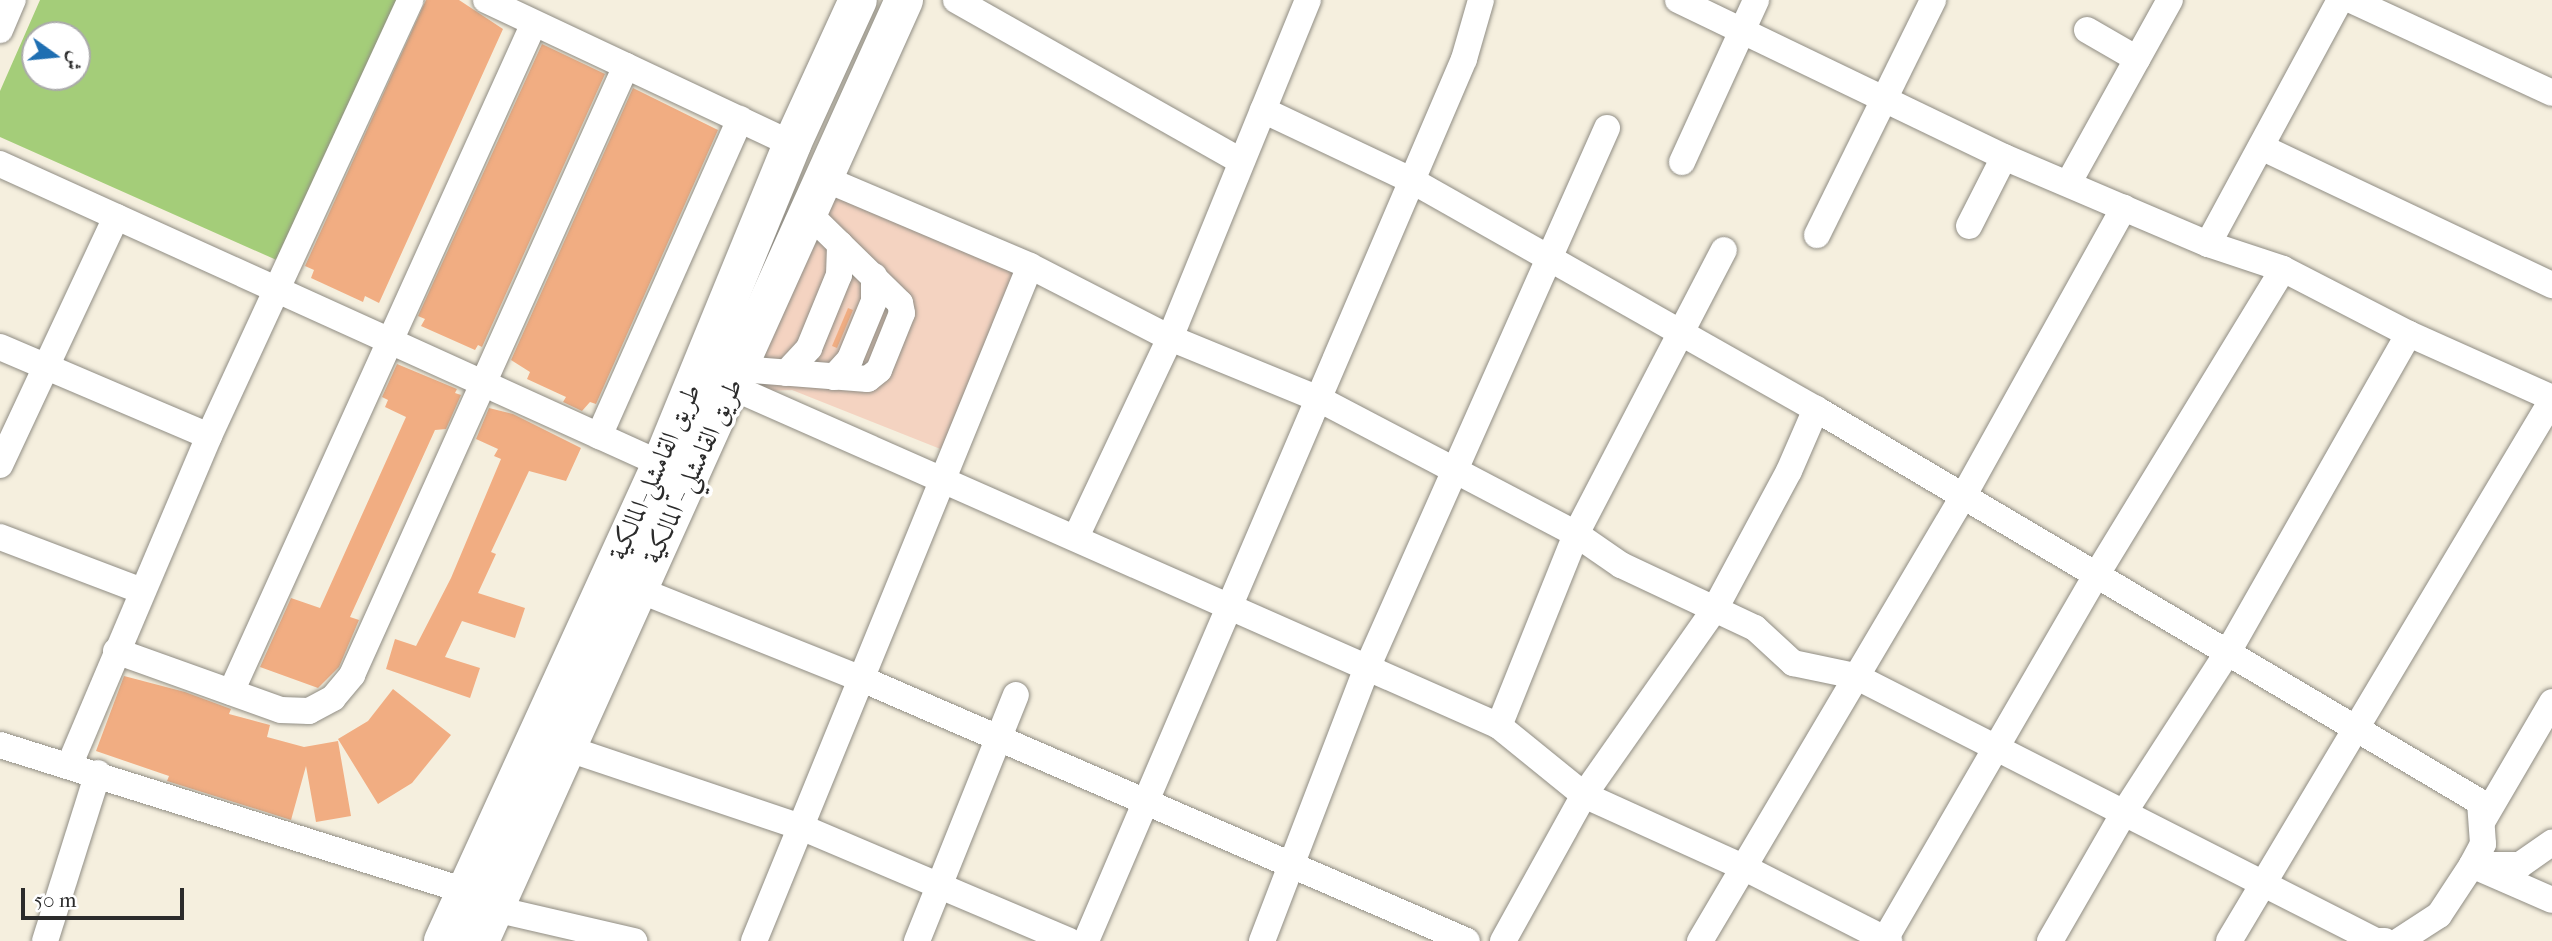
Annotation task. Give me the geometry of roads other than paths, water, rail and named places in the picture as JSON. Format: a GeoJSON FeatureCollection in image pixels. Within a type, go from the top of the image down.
{"type":"FeatureCollection","features":[{"type":"Feature","properties":{"kind":"highway","name":"طريق القامشلي-المالكية"},"geometry":{"type":"LineString","coordinates":[[443,941],[480,914],[661,464],[722,389],[798,133],[858,0]]}},
{"type":"Feature","properties":{"kind":"highway","name":"طريق القامشلي - المالكية"},"geometry":{"type":"LineString","coordinates":[[480,914],[569,749],[639,590],[722,389],[808,213],[904,0]]}},
{"type":"Feature","properties":{"kind":"highway"},"geometry":{"type":"LineString","coordinates":[[798,133],[840,141]]}},
{"type":"Feature","properties":{"kind":"street"},"geometry":{"type":"LineString","coordinates":[[0,30],[13,0]]}},
{"type":"Feature","properties":{"kind":"street"},"geometry":{"type":"LineString","coordinates":[[69,766],[209,436],[279,290],[410,0]]}},
{"type":"Feature","properties":{"kind":"street"},"geometry":{"type":"LineString","coordinates":[[485,0],[740,119],[798,133]]}},
{"type":"Feature","properties":{"kind":"street"},"geometry":{"type":"LineString","coordinates":[[956,0],[1241,162]]}},
{"type":"Feature","properties":{"kind":"street"},"geometry":{"type":"LineString","coordinates":[[1076,537],[1170,338],[1308,0]]}},
{"type":"Feature","properties":{"kind":"street"},"geometry":{"type":"LineString","coordinates":[[1086,941],[1464,59],[1481,0]]}},
{"type":"Feature","properties":{"kind":"street"},"geometry":{"type":"LineString","coordinates":[[1678,0],[1885,97],[2004,157],[2069,182],[2208,244],[2283,269],[2409,334],[2552,399],[2229,941]]}},
{"type":"Feature","properties":{"kind":"street"},"geometry":{"type":"LineString","coordinates":[[1682,162],[1740,29],[1756,0]]}},
{"type":"Feature","properties":{"kind":"street"},"geometry":{"type":"LineString","coordinates":[[1817,235],[1933,0]]}},
{"type":"Feature","properties":{"kind":"street"},"geometry":{"type":"LineString","coordinates":[[2069,182],[2170,0]]}},
{"type":"Feature","properties":{"kind":"street"},"geometry":{"type":"LineString","coordinates":[[2208,244],[2261,147],[2354,1],[2552,93]]}},
{"type":"Feature","properties":{"kind":"street"},"geometry":{"type":"LineString","coordinates":[[231,692],[534,23]]}},
{"type":"Feature","properties":{"kind":"street"},"geometry":{"type":"LineString","coordinates":[[2087,30],[2137,59]]}},
{"type":"Feature","properties":{"kind":"street"},"geometry":{"type":"LineString","coordinates":[[116,652],[281,710],[309,711],[334,698],[352,675],[625,66]]}},
{"type":"Feature","properties":{"kind":"street"},"geometry":{"type":"LineString","coordinates":[[1263,110],[1411,180],[1548,260],[1816,409],[2480,802],[2483,844],[2472,865],[2439,915],[2399,941]]}},
{"type":"Feature","properties":{"kind":"street"},"geometry":{"type":"LineString","coordinates":[[600,436],[740,119]]}},
{"type":"Feature","properties":{"kind":"street"},"geometry":{"type":"LineString","coordinates":[[1262,941],[1367,668],[1607,128]]}},
{"type":"Feature","properties":{"kind":"street"},"geometry":{"type":"LineString","coordinates":[[2261,147],[2552,285]]}},
{"type":"Feature","properties":{"kind":"street"},"geometry":{"type":"LineString","coordinates":[[1969,226],[2004,157]]}},
{"type":"Feature","properties":{"kind":"street"},"geometry":{"type":"LineString","coordinates":[[0,164],[661,464]]}},
{"type":"Feature","properties":{"kind":"street"},"geometry":{"type":"LineString","coordinates":[[823,178],[1030,266],[1170,338],[1319,399],[1454,473],[1576,534],[1621,565],[1716,607],[1755,628],[1793,663],[1855,676],[2376,941],[2385,941]]}},
{"type":"Feature","properties":{"kind":"street"},"geometry":{"type":"LineString","coordinates":[[1700,941],[1964,495],[2124,207]]}},
{"type":"Feature","properties":{"kind":"street"},"geometry":{"type":"LineString","coordinates":[[722,389],[786,373],[868,379],[877,374],[900,318],[900,303],[808,213]]}},
{"type":"Feature","properties":{"kind":"street"},"geometry":{"type":"LineString","coordinates":[[0,465],[117,217]]}},
{"type":"Feature","properties":{"kind":"street"},"geometry":{"type":"LineString","coordinates":[[786,373],[809,348],[842,262],[840,244]]}},
{"type":"Feature","properties":{"kind":"street"},"geometry":{"type":"LineString","coordinates":[[1499,726],[1576,534],[1724,250]]}},
{"type":"Feature","properties":{"kind":"street"},"geometry":{"type":"LineString","coordinates":[[754,941],[1030,266]]}},
{"type":"Feature","properties":{"kind":"street"},"geometry":{"type":"LineString","coordinates":[[722,389],[944,477],[1227,607],[1499,726],[1584,794],[1743,867],[1886,940],[2097,574],[2283,269]]}},
{"type":"Feature","properties":{"kind":"street"},"geometry":{"type":"LineString","coordinates":[[2050,941],[2125,811],[2228,652],[2409,334]]}},
{"type":"Feature","properties":{"kind":"street"},"geometry":{"type":"LineString","coordinates":[[0,347],[209,436]]}},
{"type":"Feature","properties":{"kind":"street"},"geometry":{"type":"LineString","coordinates":[[1503,941],[1584,794],[1716,607],[1789,471],[1816,409]]}},
{"type":"Feature","properties":{"kind":"street"},"geometry":{"type":"LineString","coordinates":[[0,537],[142,591]]}},
{"type":"Feature","properties":{"kind":"street"},"geometry":{"type":"LineString","coordinates":[[639,590],[862,679],[997,740],[1145,801],[1467,941]]}},
{"type":"Feature","properties":{"kind":"street"},"geometry":{"type":"LineString","coordinates":[[917,941],[1016,695]]}},
{"type":"Feature","properties":{"kind":"street"},"geometry":{"type":"LineString","coordinates":[[2482,822],[2552,702]]}},
{"type":"Feature","properties":{"kind":"street"},"geometry":{"type":"LineString","coordinates":[[0,745],[98,773],[480,914],[635,941]]}},
{"type":"Feature","properties":{"kind":"street"},"geometry":{"type":"LineString","coordinates":[[569,749],[801,827],[938,888],[1069,941]]}},
{"type":"Feature","properties":{"kind":"street"},"geometry":{"type":"LineString","coordinates":[[45,941],[98,773]]}},
{"type":"Feature","properties":{"kind":"street"},"geometry":{"type":"LineString","coordinates":[[2472,865],[2520,865],[2552,843]]}},
{"type":"Feature","properties":{"kind":"street"},"geometry":{"type":"LineString","coordinates":[[2472,865],[2552,900]]}}]}
